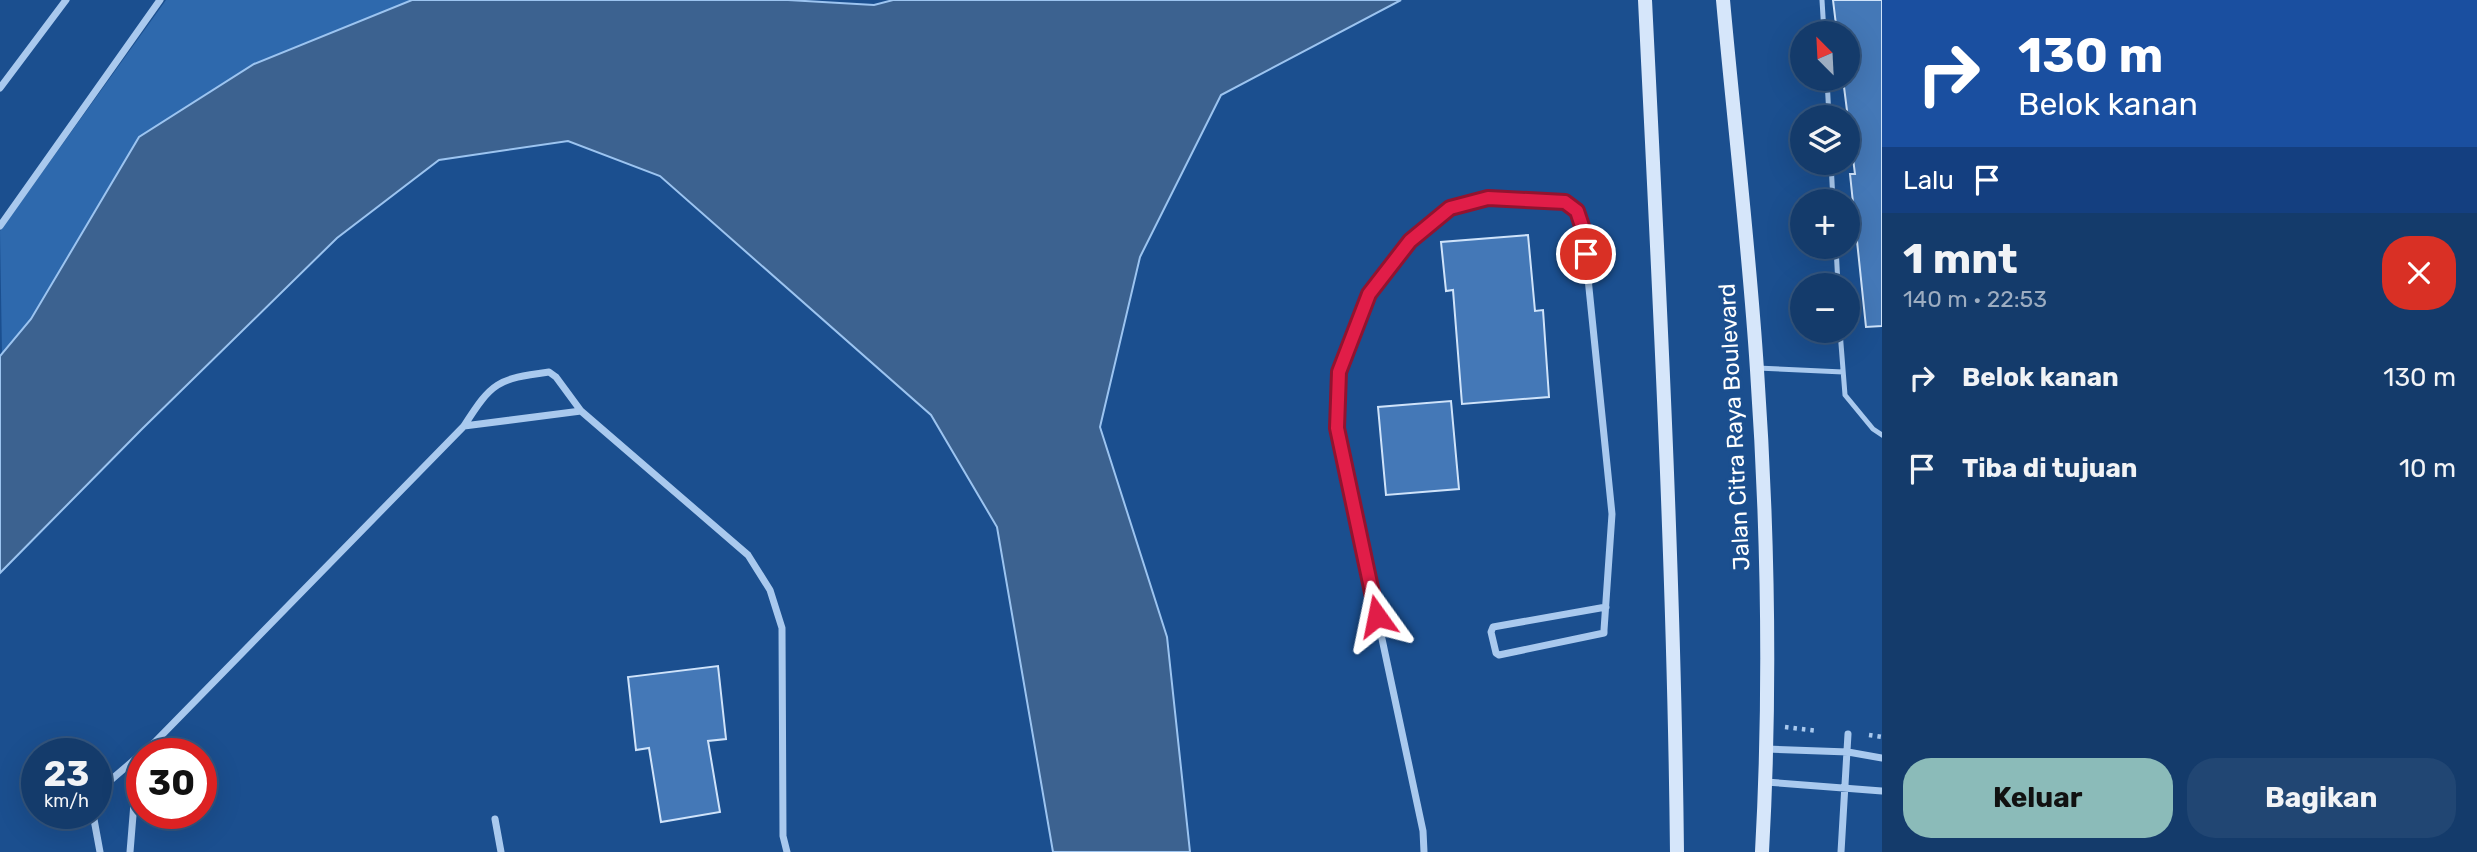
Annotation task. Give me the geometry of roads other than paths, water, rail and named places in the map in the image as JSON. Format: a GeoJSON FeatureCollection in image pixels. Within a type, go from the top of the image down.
{"type":"FeatureCollection","features":[{"type":"Feature","properties":{"kind":"main road"},"geometry":{"type":"LineString","coordinates":[[1645,0],[1665,403],[1675,711],[1676,852]]}},
{"type":"Feature","properties":{"kind":"main road","name":"Jalan Citra Raya Boulevard"},"geometry":{"type":"LineString","coordinates":[[1723,0],[1757,368],[1765,520],[1768,725],[1762,852]]}},
{"type":"Feature","properties":{"kind":"street"},"geometry":{"type":"LineString","coordinates":[[0,88],[66,0]]}},
{"type":"Feature","properties":{"kind":"street"},"geometry":{"type":"LineString","coordinates":[[0,226],[160,0]]}},
{"type":"Feature","properties":{"kind":"street"},"geometry":{"type":"LineString","coordinates":[[1424,852],[1423,831],[1337,428],[1337,417],[1339,372],[1369,294],[1410,241],[1450,208],[1488,198],[1565,202],[1577,211],[1583,229],[1612,514],[1606,607],[1602,635],[1496,653],[1491,632],[1493,627],[1606,607]]}},
{"type":"Feature","properties":{"kind":"street"},"geometry":{"type":"LineString","coordinates":[[159,738],[464,426],[485,394],[510,377],[549,372],[556,377],[581,411],[748,555],[770,590],[782,628],[783,836],[787,852]]}},
{"type":"Feature","properties":{"kind":"street"},"geometry":{"type":"LineString","coordinates":[[464,426],[581,411]]}},
{"type":"Feature","properties":{"kind":"street"},"geometry":{"type":"LineString","coordinates":[[1841,852],[1848,734]]}},
{"type":"Feature","properties":{"kind":"street"},"geometry":{"type":"LineString","coordinates":[[1767,749],[1848,752],[1882,758]]}},
{"type":"Feature","properties":{"kind":"street"},"geometry":{"type":"LineString","coordinates":[[112,779],[126,767]]}},
{"type":"Feature","properties":{"kind":"street"},"geometry":{"type":"LineString","coordinates":[[1766,782],[1882,792]]}},
{"type":"Feature","properties":{"kind":"street"},"geometry":{"type":"LineString","coordinates":[[495,820],[501,852]]}},
{"type":"Feature","properties":{"kind":"street"},"geometry":{"type":"LineString","coordinates":[[96,829],[100,852]]}},
{"type":"Feature","properties":{"kind":"street"},"geometry":{"type":"LineString","coordinates":[[130,852],[132,829]]}},
{"type":"Feature","properties":{"kind":"lane"},"geometry":{"type":"LineString","coordinates":[[1822,0],[1823,21]]}},
{"type":"Feature","properties":{"kind":"lane"},"geometry":{"type":"LineString","coordinates":[[1841,343],[1845,395],[1873,429],[1882,435]]}},
{"type":"Feature","properties":{"kind":"lane"},"geometry":{"type":"LineString","coordinates":[[1757,368],[1843,372]]}}]}
